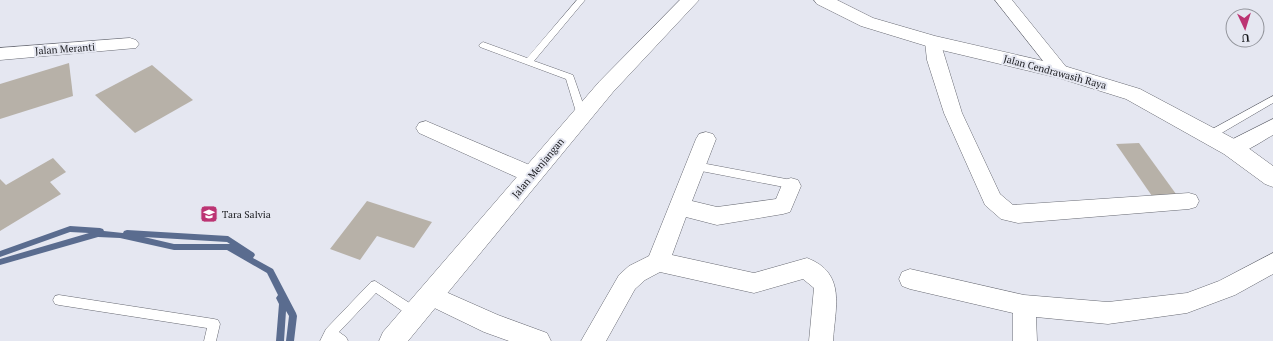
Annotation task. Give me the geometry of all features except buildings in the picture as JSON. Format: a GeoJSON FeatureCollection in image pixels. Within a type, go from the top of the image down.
{"type":"FeatureCollection","features":[{"type":"Feature","properties":{"kind":"main road","name":"Jalan Menjangan"},"geometry":{"type":"LineString","coordinates":[[392,341],[606,87],[690,0]]}},
{"type":"Feature","properties":{"kind":"main road","name":"Jalan Cendrawasih Raya"},"geometry":{"type":"LineString","coordinates":[[823,0],[867,22],[933,42],[1061,72],[1133,94],[1232,148],[1273,178]]}},
{"type":"Feature","properties":{"kind":"street"},"geometry":{"type":"LineString","coordinates":[[1003,0],[1061,72]]}},
{"type":"Feature","properties":{"kind":"street"},"geometry":{"type":"LineString","coordinates":[[933,42],[936,60],[953,113],[992,199],[1008,213],[1018,214],[1189,201]]}},
{"type":"Feature","properties":{"kind":"street","name":"Jalan Meranti"},"geometry":{"type":"LineString","coordinates":[[0,54],[130,44]]}},
{"type":"Feature","properties":{"kind":"street"},"geometry":{"type":"LineString","coordinates":[[1232,148],[1273,126]]}},
{"type":"Feature","properties":{"kind":"street"},"geometry":{"type":"LineString","coordinates":[[426,128],[532,175]]}},
{"type":"Feature","properties":{"kind":"street"},"geometry":{"type":"LineString","coordinates":[[658,262],[706,139]]}},
{"type":"Feature","properties":{"kind":"street"},"geometry":{"type":"LineString","coordinates":[[680,207],[718,216],[783,206],[791,186]]}},
{"type":"Feature","properties":{"kind":"street"},"geometry":{"type":"LineString","coordinates":[[593,341],[627,282],[637,273],[658,262],[754,282],[807,268],[823,282],[825,287],[821,341]]}},
{"type":"Feature","properties":{"kind":"street"},"geometry":{"type":"LineString","coordinates":[[910,280],[1024,305],[1108,313],[1187,303],[1227,288],[1273,263]]}},
{"type":"Feature","properties":{"kind":"street"},"geometry":{"type":"LineString","coordinates":[[430,295],[492,324],[539,341]]}},
{"type":"Feature","properties":{"kind":"street"},"geometry":{"type":"LineString","coordinates":[[1024,305],[1025,341]]}},
{"type":"Feature","properties":{"kind":"lane"},"geometry":{"type":"LineString","coordinates":[[528,62],[581,0]]}},
{"type":"Feature","properties":{"kind":"lane"},"geometry":{"type":"LineString","coordinates":[[483,45],[570,77],[582,115]]}},
{"type":"Feature","properties":{"kind":"lane"},"geometry":{"type":"LineString","coordinates":[[1210,135],[1273,99]]}},
{"type":"Feature","properties":{"kind":"lane"},"geometry":{"type":"LineString","coordinates":[[696,166],[786,183],[791,186]]}},
{"type":"Feature","properties":{"kind":"lane"},"geometry":{"type":"LineString","coordinates":[[342,341],[328,337],[375,286],[415,313]]}},
{"type":"Feature","properties":{"kind":"lane"},"geometry":{"type":"LineString","coordinates":[[60,300],[214,324],[210,341]]}},
{"type":"Feature","properties":{"kind":"waterway"},"geometry":{"type":"LineString","coordinates":[[0,254],[70,229],[100,231]]}},
{"type":"Feature","properties":{"kind":"waterway"},"geometry":{"type":"LineString","coordinates":[[127,233],[228,239],[251,255]]}},
{"type":"Feature","properties":{"kind":"waterway"},"geometry":{"type":"LineString","coordinates":[[0,262],[98,234],[120,235],[174,247],[228,247],[270,271],[293,316],[290,341]]}},
{"type":"Feature","properties":{"kind":"waterway"},"geometry":{"type":"LineString","coordinates":[[280,298],[283,304],[280,341]]}},
{"type":"Feature","properties":{"kind":"place","name":"Tara Salvia"},"geometry":{"type":"Point","coordinates":[209,214]}}]}
